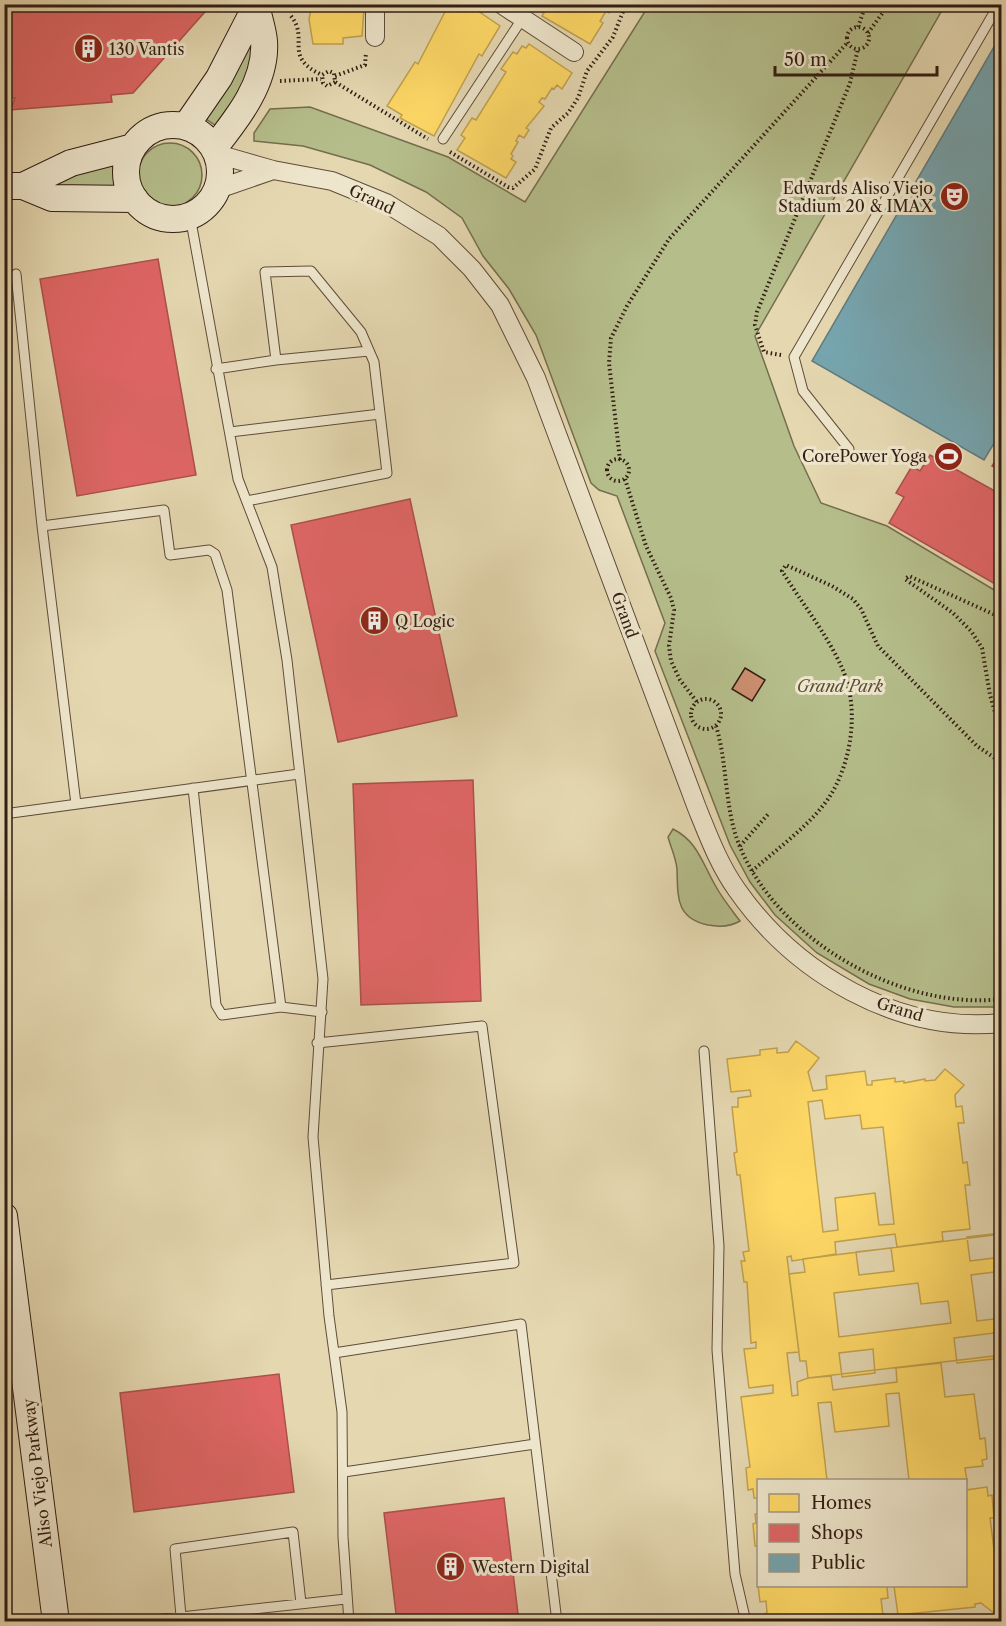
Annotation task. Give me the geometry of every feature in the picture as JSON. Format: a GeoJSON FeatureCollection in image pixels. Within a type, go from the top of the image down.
{"type":"FeatureCollection","features":[{"type":"Feature","properties":{"kind":"street"},"geometry":{"type":"LineString","coordinates":[[371,41],[375,4]]}},
{"type":"Feature","properties":{"kind":"street"},"geometry":{"type":"LineString","coordinates":[[501,4],[574,52]]}},
{"type":"Feature","properties":{"kind":"street"},"geometry":{"type":"LineString","coordinates":[[186,126],[219,78],[256,5]]}},
{"type":"Feature","properties":{"kind":"street"},"geometry":{"type":"LineString","coordinates":[[215,151],[249,99],[261,72],[264,41],[256,5]]}},
{"type":"Feature","properties":{"kind":"street"},"geometry":{"type":"LineString","coordinates":[[171,124],[186,126],[207,138],[215,151],[220,161],[218,189],[202,210],[175,219],[159,217],[146,210],[135,199],[126,174],[127,160],[133,147],[143,135],[171,124]]}},
{"type":"Feature","properties":{"kind":"street"},"geometry":{"type":"LineString","coordinates":[[14,186],[71,163],[133,147]]}},
{"type":"Feature","properties":{"kind":"street","name":"Grand"},"geometry":{"type":"LineString","coordinates":[[215,151],[273,170],[332,181],[386,203],[439,236],[472,269],[500,305],[536,378],[712,844],[735,888],[760,921],[806,964],[844,988],[888,1008],[944,1021],[1002,1023]]}},
{"type":"Feature","properties":{"kind":"street","name":"Grand"},"geometry":{"type":"LineString","coordinates":[[218,189],[273,170]]}},
{"type":"Feature","properties":{"kind":"street"},"geometry":{"type":"LineString","coordinates":[[14,186],[52,198],[135,199]]}},
{"type":"Feature","properties":{"kind":"street","name":"Aliso Viejo Parkway"},"geometry":{"type":"LineString","coordinates":[[4,1216],[56,1622]]}},
{"type":"Feature","properties":{"kind":"lane"},"geometry":{"type":"LineString","coordinates":[[849,448],[803,391],[794,357],[999,4]]}},
{"type":"Feature","properties":{"kind":"lane"},"geometry":{"type":"LineString","coordinates":[[443,140],[522,19]]}},
{"type":"Feature","properties":{"kind":"lane"},"geometry":{"type":"LineString","coordinates":[[189,216],[238,479],[272,567],[287,660],[300,774],[323,979],[322,1012],[317,1043],[313,1137],[326,1285],[342,1412],[343,1537],[349,1622]]}},
{"type":"Feature","properties":{"kind":"lane"},"geometry":{"type":"LineString","coordinates":[[247,501],[387,473],[374,362],[361,332],[311,271],[265,272],[276,360]]}},
{"type":"Feature","properties":{"kind":"lane"},"geometry":{"type":"LineString","coordinates":[[16,274],[42,526],[76,804]]}},
{"type":"Feature","properties":{"kind":"lane"},"geometry":{"type":"LineString","coordinates":[[216,369],[276,360],[369,351]]}},
{"type":"Feature","properties":{"kind":"lane"},"geometry":{"type":"LineString","coordinates":[[230,432],[380,414]]}},
{"type":"Feature","properties":{"kind":"lane"},"geometry":{"type":"LineString","coordinates":[[42,526],[164,510],[170,555],[208,550],[215,554],[227,590],[254,779],[281,1007]]}},
{"type":"Feature","properties":{"kind":"lane"},"geometry":{"type":"LineString","coordinates":[[4,814],[300,774]]}},
{"type":"Feature","properties":{"kind":"lane"},"geometry":{"type":"LineString","coordinates":[[193,788],[216,1005],[222,1015],[281,1007],[322,1012]]}},
{"type":"Feature","properties":{"kind":"lane"},"geometry":{"type":"LineString","coordinates":[[317,1043],[482,1026],[514,1263],[326,1285]]}},
{"type":"Feature","properties":{"kind":"lane"},"geometry":{"type":"LineString","coordinates":[[704,1051],[719,1246],[717,1350],[735,1574],[746,1622]]}},
{"type":"Feature","properties":{"kind":"lane"},"geometry":{"type":"LineString","coordinates":[[334,1353],[521,1324],[557,1622]]}},
{"type":"Feature","properties":{"kind":"lane"},"geometry":{"type":"LineString","coordinates":[[999,1358],[1002,1374]]}},
{"type":"Feature","properties":{"kind":"lane"},"geometry":{"type":"LineString","coordinates":[[344,1472],[535,1444]]}},
{"type":"Feature","properties":{"kind":"lane"},"geometry":{"type":"LineString","coordinates":[[181,1616],[175,1549],[293,1532],[301,1602]]}},
{"type":"Feature","properties":{"kind":"lane"},"geometry":{"type":"LineString","coordinates":[[135,1622],[301,1602],[346,1599]]}},
{"type":"Feature","properties":{"kind":"path"},"geometry":{"type":"LineString","coordinates":[[513,188],[534,169],[543,152],[551,128],[568,113],[578,98],[587,71],[613,37],[626,4]]}},
{"type":"Feature","properties":{"kind":"path"},"geometry":{"type":"LineString","coordinates":[[620,460],[609,363],[611,338],[627,306],[669,239],[848,42],[850,31],[858,27],[866,4]]}},
{"type":"Feature","properties":{"kind":"path"},"geometry":{"type":"LineString","coordinates":[[794,357],[764,352],[755,325],[757,312],[850,82],[858,49],[868,43],[868,33],[889,4]]}},
{"type":"Feature","properties":{"kind":"path"},"geometry":{"type":"LineString","coordinates":[[291,16],[296,22],[299,57],[306,68],[322,77],[327,86],[335,79],[365,65],[371,41]]}},
{"type":"Feature","properties":{"kind":"path"},"geometry":{"type":"LineString","coordinates":[[858,27],[868,33]]}},
{"type":"Feature","properties":{"kind":"path"},"geometry":{"type":"LineString","coordinates":[[848,42],[858,49]]}},
{"type":"Feature","properties":{"kind":"path"},"geometry":{"type":"LineString","coordinates":[[279,81],[322,77],[329,71],[335,79],[367,102]]}},
{"type":"Feature","properties":{"kind":"path"},"geometry":{"type":"LineString","coordinates":[[625,479],[615,481],[607,474],[610,462],[620,460],[628,465],[629,472],[625,479],[646,546],[671,598],[674,610],[669,646],[671,661],[680,680],[697,702]]}},
{"type":"Feature","properties":{"kind":"path"},"geometry":{"type":"LineString","coordinates":[[752,872],[828,799],[841,774],[848,752],[851,724],[849,694],[842,668],[782,571],[786,565],[832,586],[853,599],[861,609],[878,646],[977,746],[1002,763]]}},
{"type":"Feature","properties":{"kind":"path"},"geometry":{"type":"LineString","coordinates":[[1002,618],[909,576],[904,579],[952,613],[971,631],[982,648],[990,695],[1002,735]]}},
{"type":"Feature","properties":{"kind":"path"},"geometry":{"type":"LineString","coordinates":[[712,700],[720,707],[721,718],[716,726],[707,729],[694,723],[691,715],[697,702],[712,700]]}},
{"type":"Feature","properties":{"kind":"path"},"geometry":{"type":"LineString","coordinates":[[716,726],[725,786],[740,846],[752,872],[789,917],[821,946],[855,967],[892,985],[933,996],[984,1001],[1002,999]]}},
{"type":"Feature","properties":{"kind":"path"},"geometry":{"type":"LineString","coordinates":[[740,846],[770,813]]}},
{"type":"Feature","properties":{"kind":"green space","name":"Grand Park"},"geometry":{"type":"Polygon","coordinates":[[[649,5],[945,5],[755,336],[794,446],[821,503],[887,526],[1001,594],[1001,1007],[954,1007],[910,999],[869,984],[817,953],[775,915],[750,882],[730,845],[655,651],[665,623],[617,496],[599,490],[591,483],[536,335],[509,289],[483,256],[462,218],[426,192],[370,165],[303,146],[254,141],[254,133],[270,109],[310,107],[448,157],[525,202],[649,5]]]}},
{"type":"Feature","properties":{"kind":"green space"},"geometry":{"type":"Polygon","coordinates":[[[249,44],[254,44],[256,47],[242,88],[215,125],[200,115],[249,44]]]}},
{"type":"Feature","properties":{"kind":"green space"},"geometry":{"type":"Polygon","coordinates":[[[170,143],[188,149],[196,157],[202,175],[196,193],[188,201],[170,207],[152,201],[144,193],[138,175],[144,157],[152,149],[170,143]]]}},
{"type":"Feature","properties":{"kind":"green space"},"geometry":{"type":"Polygon","coordinates":[[[113,163],[116,188],[43,185],[113,163]]]}},
{"type":"Feature","properties":{"kind":"green space"},"geometry":{"type":"Polygon","coordinates":[[[673,829],[693,846],[718,890],[740,921],[724,926],[708,925],[697,922],[684,911],[680,904],[676,861],[668,837],[673,829]]]}},
{"type":"Feature","properties":{"kind":"building: Homes"},"geometry":{"type":"Polygon","coordinates":[[[312,4],[359,4],[359,8],[364,8],[362,36],[343,38],[343,44],[313,44],[309,19],[312,4]]]}},
{"type":"Feature","properties":{"kind":"building: Homes"},"geometry":{"type":"Polygon","coordinates":[[[449,4],[469,5],[500,26],[482,56],[479,54],[434,136],[400,118],[402,115],[387,106],[415,62],[418,64],[449,4]]]}},
{"type":"Feature","properties":{"kind":"building: Homes"},"geometry":{"type":"Polygon","coordinates":[[[523,4],[614,4],[609,13],[606,11],[600,21],[603,23],[590,44],[542,16],[544,13],[523,4]]]}},
{"type":"Feature","properties":{"kind":"building: Homes"},"geometry":{"type":"Polygon","coordinates":[[[529,44],[572,73],[562,89],[557,85],[554,89],[552,88],[545,99],[542,98],[539,102],[544,106],[526,128],[529,130],[524,138],[519,135],[511,154],[513,156],[511,159],[516,162],[506,178],[457,150],[465,138],[461,135],[472,118],[476,120],[506,72],[501,69],[513,52],[517,54],[522,46],[526,48],[529,44]]]}},
{"type":"Feature","properties":{"kind":"building: Homes"},"geometry":{"type":"Polygon","coordinates":[[[796,1041],[819,1058],[808,1072],[813,1091],[827,1089],[826,1076],[865,1071],[867,1085],[872,1085],[872,1081],[895,1078],[895,1082],[904,1081],[904,1083],[925,1079],[925,1081],[935,1080],[945,1069],[964,1085],[955,1095],[956,1107],[962,1106],[964,1123],[958,1123],[963,1163],[967,1162],[970,1185],[965,1185],[970,1229],[942,1232],[943,1241],[897,1247],[895,1234],[835,1242],[836,1254],[792,1261],[791,1256],[787,1257],[799,1352],[787,1353],[792,1396],[798,1395],[797,1382],[808,1378],[831,1376],[833,1390],[897,1382],[896,1368],[941,1363],[945,1397],[974,1394],[980,1439],[985,1438],[987,1459],[982,1460],[983,1466],[965,1468],[967,1479],[909,1479],[899,1393],[886,1394],[889,1426],[835,1432],[831,1402],[818,1403],[827,1479],[757,1479],[757,1498],[754,1498],[753,1489],[748,1490],[746,1468],[750,1467],[741,1397],[773,1393],[773,1385],[749,1388],[744,1349],[756,1348],[756,1342],[751,1343],[747,1282],[744,1282],[741,1261],[745,1261],[743,1252],[749,1251],[740,1175],[737,1175],[734,1153],[737,1152],[732,1107],[738,1107],[738,1098],[751,1096],[750,1090],[731,1092],[727,1059],[760,1055],[760,1050],[777,1048],[777,1053],[788,1052],[796,1041]],[[822,1100],[808,1102],[823,1232],[838,1230],[835,1198],[875,1193],[879,1225],[894,1224],[883,1127],[862,1129],[860,1115],[825,1119],[822,1100]]]}},
{"type":"Feature","properties":{"kind":"building: Homes"},"geometry":{"type":"Polygon","coordinates":[[[1002,1233],[1002,1257],[970,1261],[967,1237],[1002,1233]]]}},
{"type":"Feature","properties":{"kind":"building: Homes"},"geometry":{"type":"Polygon","coordinates":[[[1002,1234],[1002,1355],[808,1378],[806,1361],[800,1361],[789,1274],[805,1272],[803,1259],[1002,1234]]]}},
{"type":"Feature","properties":{"kind":"building: Homes"},"geometry":{"type":"Polygon","coordinates":[[[891,1248],[894,1271],[859,1275],[856,1252],[891,1248]]]}},
{"type":"Feature","properties":{"kind":"building: Homes"},"geometry":{"type":"Polygon","coordinates":[[[1002,1271],[1002,1318],[977,1321],[971,1275],[1002,1271]]]}},
{"type":"Feature","properties":{"kind":"building: Homes"},"geometry":{"type":"Polygon","coordinates":[[[918,1283],[921,1304],[948,1301],[951,1323],[839,1337],[834,1293],[918,1283]]]}},
{"type":"Feature","properties":{"kind":"building: Homes"},"geometry":{"type":"Polygon","coordinates":[[[1002,1332],[1002,1358],[957,1363],[954,1338],[1002,1332]]]}},
{"type":"Feature","properties":{"kind":"building: Homes"},"geometry":{"type":"Polygon","coordinates":[[[873,1349],[875,1373],[842,1377],[839,1353],[873,1349]]]}},
{"type":"Feature","properties":{"kind":"building: Homes"},"geometry":{"type":"Polygon","coordinates":[[[987,1487],[988,1496],[992,1495],[994,1518],[990,1518],[995,1557],[999,1556],[1002,1574],[1002,1578],[997,1579],[998,1585],[1002,1588],[1002,1603],[994,1613],[981,1603],[975,1604],[975,1607],[898,1615],[894,1587],[967,1587],[967,1490],[987,1487]]]}},
{"type":"Feature","properties":{"kind":"building: Homes"},"geometry":{"type":"Polygon","coordinates":[[[755,1514],[757,1514],[757,1546],[755,1546],[753,1524],[756,1523],[755,1514]]]}},
{"type":"Feature","properties":{"kind":"building: Homes"},"geometry":{"type":"Polygon","coordinates":[[[758,1587],[887,1587],[888,1598],[881,1599],[883,1616],[874,1618],[874,1621],[760,1622],[767,1612],[766,1601],[760,1602],[758,1587]]]}},
{"type":"Feature","properties":{"kind":"building: Shops","name":"130 Vantis"},"geometry":{"type":"Polygon","coordinates":[[[4,4],[212,4],[133,93],[111,95],[112,102],[10,110],[15,98],[4,99],[4,4]]]}},
{"type":"Feature","properties":{"kind":"building: Shops"},"geometry":{"type":"Polygon","coordinates":[[[158,259],[196,475],[77,496],[40,279],[158,259]]]}},
{"type":"Feature","properties":{"kind":"building: Shops"},"geometry":{"type":"Polygon","coordinates":[[[1002,450],[1002,471],[992,466],[1002,450]]]}},
{"type":"Feature","properties":{"kind":"building: Shops"},"geometry":{"type":"Polygon","coordinates":[[[930,455],[1002,495],[1002,588],[889,523],[904,497],[896,493],[912,466],[920,471],[930,455]]]}},
{"type":"Feature","properties":{"kind":"building: Shops","name":"Q Logic"},"geometry":{"type":"Polygon","coordinates":[[[410,499],[457,716],[338,742],[291,525],[410,499]]]}},
{"type":"Feature","properties":{"kind":"building: Shops"},"geometry":{"type":"Polygon","coordinates":[[[473,780],[481,1001],[361,1005],[353,784],[473,780]]]}},
{"type":"Feature","properties":{"kind":"building: Shops"},"geometry":{"type":"Polygon","coordinates":[[[279,1374],[294,1492],[134,1512],[120,1393],[279,1374]]]}},
{"type":"Feature","properties":{"kind":"building: Shops","name":"Western Digital"},"geometry":{"type":"Polygon","coordinates":[[[504,1498],[519,1622],[397,1622],[384,1513],[504,1498]]]}},
{"type":"Feature","properties":{"kind":"building: Public","name":"Edwards Aliso Viejo Stadium 20 & IMAX"},"geometry":{"type":"Polygon","coordinates":[[[1002,33],[1002,430],[984,460],[812,361],[1002,33]]]}},
{"type":"Feature","properties":{"kind":"building: Other"},"geometry":{"type":"Polygon","coordinates":[[[745,668],[765,680],[752,701],[732,689],[745,668]]]}},
{"type":"Feature","properties":{"kind":"place","name":"130 Vantis"},"geometry":{"type":"Point","coordinates":[88,49]}},
{"type":"Feature","properties":{"kind":"place","name":"Edwards Aliso Viejo Stadium 20 & IMAX"},"geometry":{"type":"Point","coordinates":[954,197]}},
{"type":"Feature","properties":{"kind":"place","name":"CorePower Yoga"},"geometry":{"type":"Point","coordinates":[948,456]}},
{"type":"Feature","properties":{"kind":"place","name":"Q Logic"},"geometry":{"type":"Point","coordinates":[374,621]}},
{"type":"Feature","properties":{"kind":"place","name":"Western Digital"},"geometry":{"type":"Point","coordinates":[451,1567]}}]}
